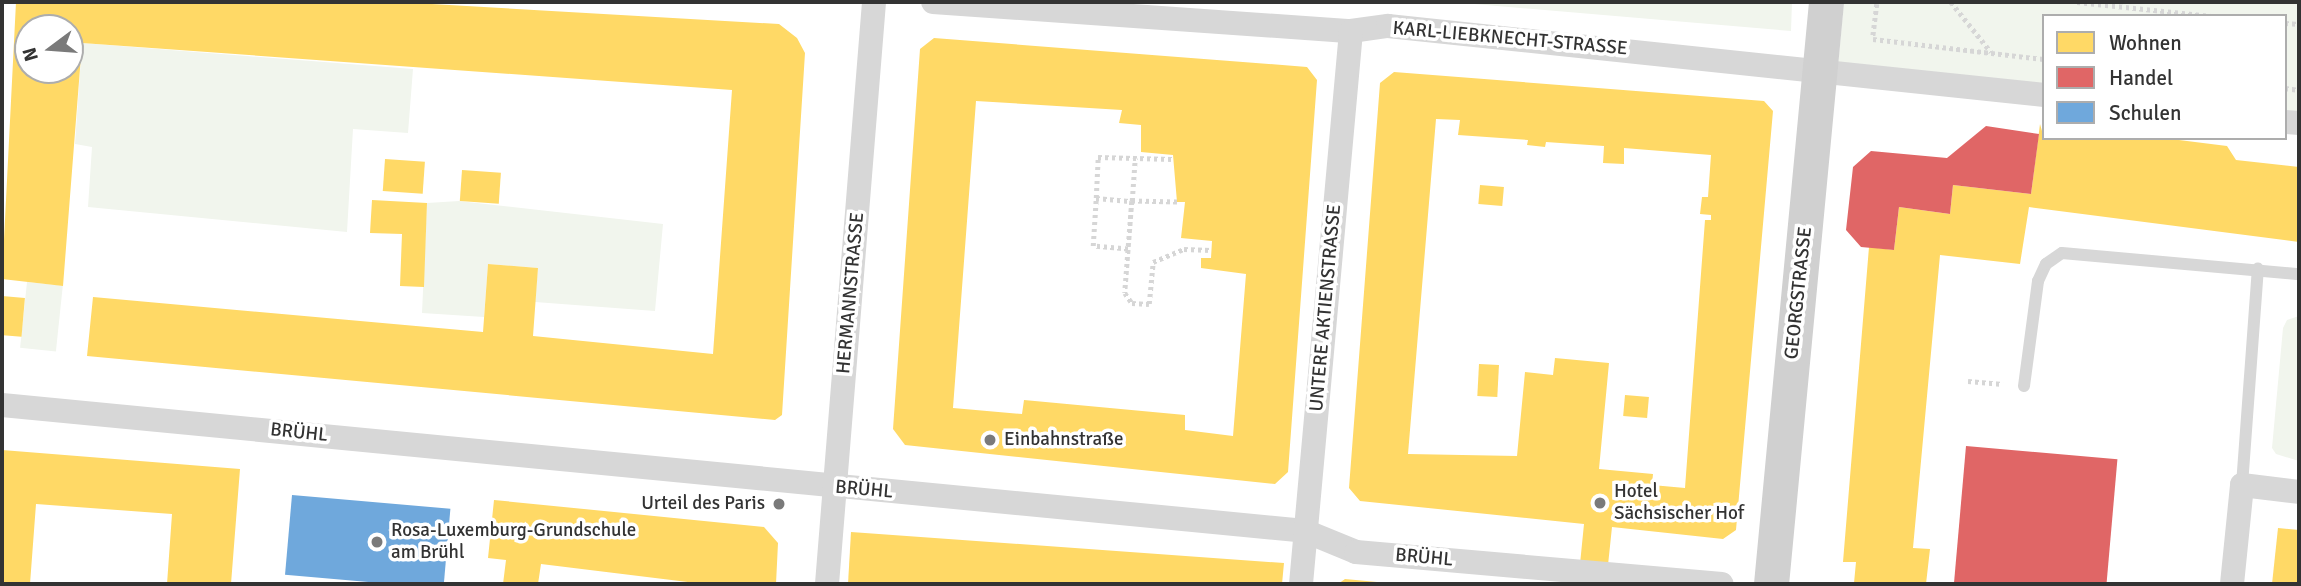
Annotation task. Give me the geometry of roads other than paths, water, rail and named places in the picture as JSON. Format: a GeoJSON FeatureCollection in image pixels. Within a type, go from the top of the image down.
{"type":"FeatureCollection","features":[{"type":"Feature","properties":{"kind":"street","name":"HERMANNSTRASSE"},"geometry":{"type":"LineString","coordinates":[[827,584],[874,2]]}},
{"type":"Feature","properties":{"kind":"street","name":"KARL-LIEBKNECHT-STRASSE"},"geometry":{"type":"LineString","coordinates":[[933,2],[1351,31],[1388,26],[2042,95]]}},
{"type":"Feature","properties":{"kind":"street","name":"GEORGSTRASSE"},"geometry":{"type":"LineString","coordinates":[[1771,584],[1826,2]]}},
{"type":"Feature","properties":{"kind":"street","name":"UNTERE AKTIENSTRASSE"},"geometry":{"type":"LineString","coordinates":[[1301,584],[1351,31]]}},
{"type":"Feature","properties":{"kind":"street","name":"BRÜHL"},"geometry":{"type":"LineString","coordinates":[[2,405],[1305,531],[1356,552],[1722,584]]}},
{"type":"Feature","properties":{"kind":"street"},"geometry":{"type":"LineString","coordinates":[[2232,584],[2242,485],[2299,492]]}},
{"type":"Feature","properties":{"kind":"lane"},"geometry":{"type":"LineString","coordinates":[[2024,386],[2038,281],[2054,256],[2086,252],[2299,274]]}},
{"type":"Feature","properties":{"kind":"lane"},"geometry":{"type":"LineString","coordinates":[[2242,485],[2258,269]]}},
{"type":"Feature","properties":{"kind":"place","name":"Einbahnstraße"},"geometry":{"type":"Point","coordinates":[990,440]}},
{"type":"Feature","properties":{"kind":"place","name":"Hotel Sächsischer Hof"},"geometry":{"type":"Point","coordinates":[1600,503]}},
{"type":"Feature","properties":{"kind":"place","name":"Urteil des Paris"},"geometry":{"type":"Point","coordinates":[779,504]}},
{"type":"Feature","properties":{"kind":"place","name":"Rosa-Luxemburg-Grundschule am Brühl"},"geometry":{"type":"Point","coordinates":[377,542]}}]}
